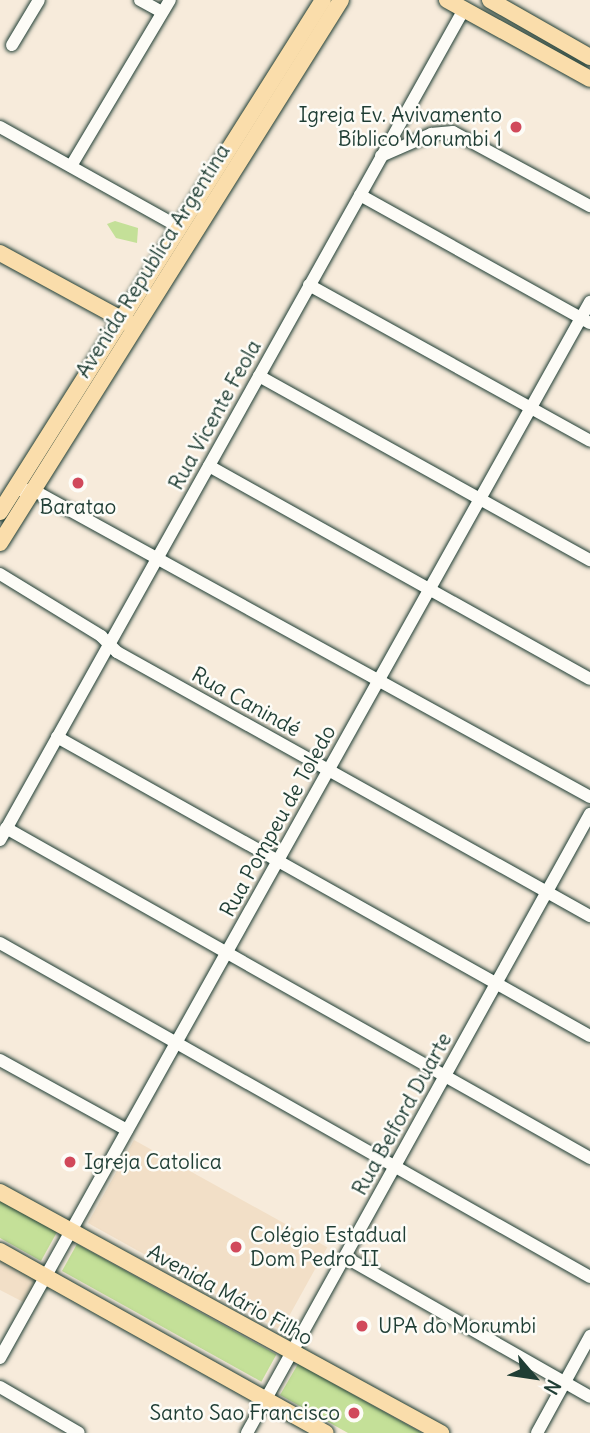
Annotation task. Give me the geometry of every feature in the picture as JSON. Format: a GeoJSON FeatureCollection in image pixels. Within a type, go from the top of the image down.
{"type":"FeatureCollection","features":[{"type":"Feature","properties":{"kind":"main road","name":"Avenida Republica Argentina"},"geometry":{"type":"LineString","coordinates":[[0,512],[323,0]]}},
{"type":"Feature","properties":{"kind":"main road","name":"Avenida Republica Argentina"},"geometry":{"type":"LineString","coordinates":[[0,543],[341,0]]}},
{"type":"Feature","properties":{"kind":"main road"},"geometry":{"type":"LineString","coordinates":[[447,0],[590,79]]}},
{"type":"Feature","properties":{"kind":"main road"},"geometry":{"type":"LineString","coordinates":[[490,0],[590,57]]}},
{"type":"Feature","properties":{"kind":"main road"},"geometry":{"type":"LineString","coordinates":[[0,253],[136,328]]}},
{"type":"Feature","properties":{"kind":"main road","name":"Avenida Mário Filho"},"geometry":{"type":"LineString","coordinates":[[0,1192],[441,1433]]}},
{"type":"Feature","properties":{"kind":"main road"},"geometry":{"type":"LineString","coordinates":[[0,1251],[326,1433]]}},
{"type":"Feature","properties":{"kind":"street"},"geometry":{"type":"LineString","coordinates":[[12,45],[39,0]]}},
{"type":"Feature","properties":{"kind":"street"},"geometry":{"type":"LineString","coordinates":[[140,0],[162,12]]}},
{"type":"Feature","properties":{"kind":"street"},"geometry":{"type":"LineString","coordinates":[[71,166],[170,0]]}},
{"type":"Feature","properties":{"kind":"street","name":"Rua Vicente Feola"},"geometry":{"type":"LineString","coordinates":[[3,834],[464,9]]}},
{"type":"Feature","properties":{"kind":"street"},"geometry":{"type":"LineString","coordinates":[[0,127],[181,228]]}},
{"type":"Feature","properties":{"kind":"street"},"geometry":{"type":"LineString","coordinates":[[381,156],[431,134],[453,132],[590,206]]}},
{"type":"Feature","properties":{"kind":"street"},"geometry":{"type":"LineString","coordinates":[[360,195],[586,321]]}},
{"type":"Feature","properties":{"kind":"street"},"geometry":{"type":"LineString","coordinates":[[309,285],[590,441]]}},
{"type":"Feature","properties":{"kind":"street","name":"Rua Pompeu de Toledo"},"geometry":{"type":"LineString","coordinates":[[0,1358],[480,499],[531,409],[586,321],[590,302]]}},
{"type":"Feature","properties":{"kind":"street"},"geometry":{"type":"LineString","coordinates":[[259,376],[590,560]]}},
{"type":"Feature","properties":{"kind":"street"},"geometry":{"type":"LineString","coordinates":[[209,466],[590,679]]}},
{"type":"Feature","properties":{"kind":"street"},"geometry":{"type":"LineString","coordinates":[[14,490],[33,490],[157,561],[380,680],[590,797]]}},
{"type":"Feature","properties":{"kind":"street","name":"Rua Canindé"},"geometry":{"type":"LineString","coordinates":[[0,574],[110,644],[328,771],[590,916]]}},
{"type":"Feature","properties":{"kind":"street"},"geometry":{"type":"LineString","coordinates":[[57,737],[590,1036]]}},
{"type":"Feature","properties":{"kind":"street","name":"Rua Belford Duarte"},"geometry":{"type":"LineString","coordinates":[[247,1433],[590,814]]}},
{"type":"Feature","properties":{"kind":"street"},"geometry":{"type":"LineString","coordinates":[[3,834],[227,951],[446,1073],[590,1158]]}},
{"type":"Feature","properties":{"kind":"street"},"geometry":{"type":"LineString","coordinates":[[0,943],[590,1277]]}},
{"type":"Feature","properties":{"kind":"street"},"geometry":{"type":"LineString","coordinates":[[0,1060],[127,1130]]}},
{"type":"Feature","properties":{"kind":"street"},"geometry":{"type":"LineString","coordinates":[[345,1257],[590,1397]]}},
{"type":"Feature","properties":{"kind":"street"},"geometry":{"type":"LineString","coordinates":[[537,1433],[590,1336]]}},
{"type":"Feature","properties":{"kind":"street"},"geometry":{"type":"LineString","coordinates":[[0,1387],[79,1433]]}},
{"type":"Feature","properties":{"kind":"shaded area"},"geometry":{"type":"Polygon","coordinates":[[[134,1140],[327,1247],[281,1330],[88,1223],[134,1140]]]}},
{"type":"Feature","properties":{"kind":"shaded area"},"geometry":{"type":"Polygon","coordinates":[[[0,1255],[43,1277],[29,1305],[0,1290],[0,1255]]]}},
{"type":"Feature","properties":{"kind":"green space"},"geometry":{"type":"Polygon","coordinates":[[[115,221],[138,228],[137,243],[116,238],[107,224],[115,221]]]}},
{"type":"Feature","properties":{"kind":"green space"},"geometry":{"type":"Polygon","coordinates":[[[0,1201],[57,1232],[41,1261],[0,1238],[0,1201]]]}},
{"type":"Feature","properties":{"kind":"green space"},"geometry":{"type":"Polygon","coordinates":[[[77,1244],[276,1355],[261,1382],[62,1271],[77,1244]]]}},
{"type":"Feature","properties":{"kind":"green space"},"geometry":{"type":"Polygon","coordinates":[[[298,1364],[422,1433],[348,1433],[280,1395],[298,1364]]]}},
{"type":"Feature","properties":{"kind":"place","name":"Igreja Ev. Avivamento Bíblico Morumbi 1"},"geometry":{"type":"Point","coordinates":[516,127]}},
{"type":"Feature","properties":{"kind":"place","name":"Baratao"},"geometry":{"type":"Point","coordinates":[78,483]}},
{"type":"Feature","properties":{"kind":"place","name":"Igreja Catolica"},"geometry":{"type":"Point","coordinates":[70,1162]}},
{"type":"Feature","properties":{"kind":"place","name":"Colégio Estadual Dom Pedro II"},"geometry":{"type":"Point","coordinates":[236,1247]}},
{"type":"Feature","properties":{"kind":"place","name":"UPA do Morumbi"},"geometry":{"type":"Point","coordinates":[362,1326]}},
{"type":"Feature","properties":{"kind":"place","name":"Santo Sao Francisco"},"geometry":{"type":"Point","coordinates":[354,1413]}}]}
